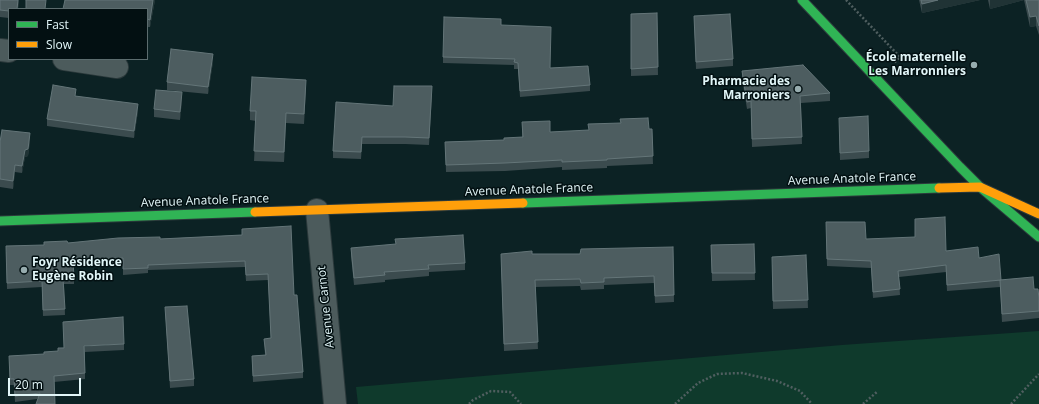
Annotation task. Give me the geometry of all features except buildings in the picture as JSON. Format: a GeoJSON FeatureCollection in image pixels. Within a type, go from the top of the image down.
{"type":"FeatureCollection","features":[{"type":"Feature","properties":{"kind":"street"},"geometry":{"type":"LineString","coordinates":[[802,0],[980,187],[1039,238]]}},
{"type":"Feature","properties":{"kind":"street"},"geometry":{"type":"LineString","coordinates":[[72,60],[117,66]]}},
{"type":"Feature","properties":{"kind":"street"},"geometry":{"type":"LineString","coordinates":[[980,187],[1039,214]]}},
{"type":"Feature","properties":{"kind":"street","name":"Avenue Anatole France"},"geometry":{"type":"LineString","coordinates":[[0,221],[980,187]]}},
{"type":"Feature","properties":{"kind":"street","name":"Avenue Carnot"},"geometry":{"type":"LineString","coordinates":[[317,210],[335,404]]}},
{"type":"Feature","properties":{"kind":"path"},"geometry":{"type":"LineString","coordinates":[[846,0],[900,57],[877,80]]}},
{"type":"Feature","properties":{"kind":"path"},"geometry":{"type":"LineString","coordinates":[[675,404],[698,383],[717,374],[742,373],[777,381],[800,391],[812,404]]}},
{"type":"Feature","properties":{"kind":"path"},"geometry":{"type":"LineString","coordinates":[[1011,404],[1039,374]]}},
{"type":"Feature","properties":{"kind":"path"},"geometry":{"type":"LineString","coordinates":[[469,404],[473,400],[491,391],[510,392],[522,404]]}},
{"type":"Feature","properties":{"kind":"path"},"geometry":{"type":"LineString","coordinates":[[863,404],[878,391]]}},
{"type":"Feature","properties":{"kind":"green space"},"geometry":{"type":"Polygon","coordinates":[[[1039,331],[1039,404],[358,404],[356,387],[842,345],[1039,331]]]}},
{"type":"Feature","properties":{"kind":"traffic: fast"},"geometry":{"type":"LineString","coordinates":[[802,0],[960,167],[980,187],[1039,237]]}},
{"type":"Feature","properties":{"kind":"traffic: fast"},"geometry":{"type":"LineString","coordinates":[[523,203],[939,188]]}},
{"type":"Feature","properties":{"kind":"traffic: fast"},"geometry":{"type":"LineString","coordinates":[[0,221],[255,212]]}},
{"type":"Feature","properties":{"kind":"traffic: slow"},"geometry":{"type":"LineString","coordinates":[[939,188],[980,187],[1039,214]]}},
{"type":"Feature","properties":{"kind":"traffic: slow"},"geometry":{"type":"LineString","coordinates":[[255,212],[523,203]]}},
{"type":"Feature","properties":{"kind":"place","name":"École maternelle Les Marronniers"},"geometry":{"type":"Point","coordinates":[974,65]}},
{"type":"Feature","properties":{"kind":"place","name":"Pharmacie des Marroniers"},"geometry":{"type":"Point","coordinates":[798,89]}},
{"type":"Feature","properties":{"kind":"place","name":"Foyr Résidence Eugène Robin"},"geometry":{"type":"Point","coordinates":[24,270]}}]}
